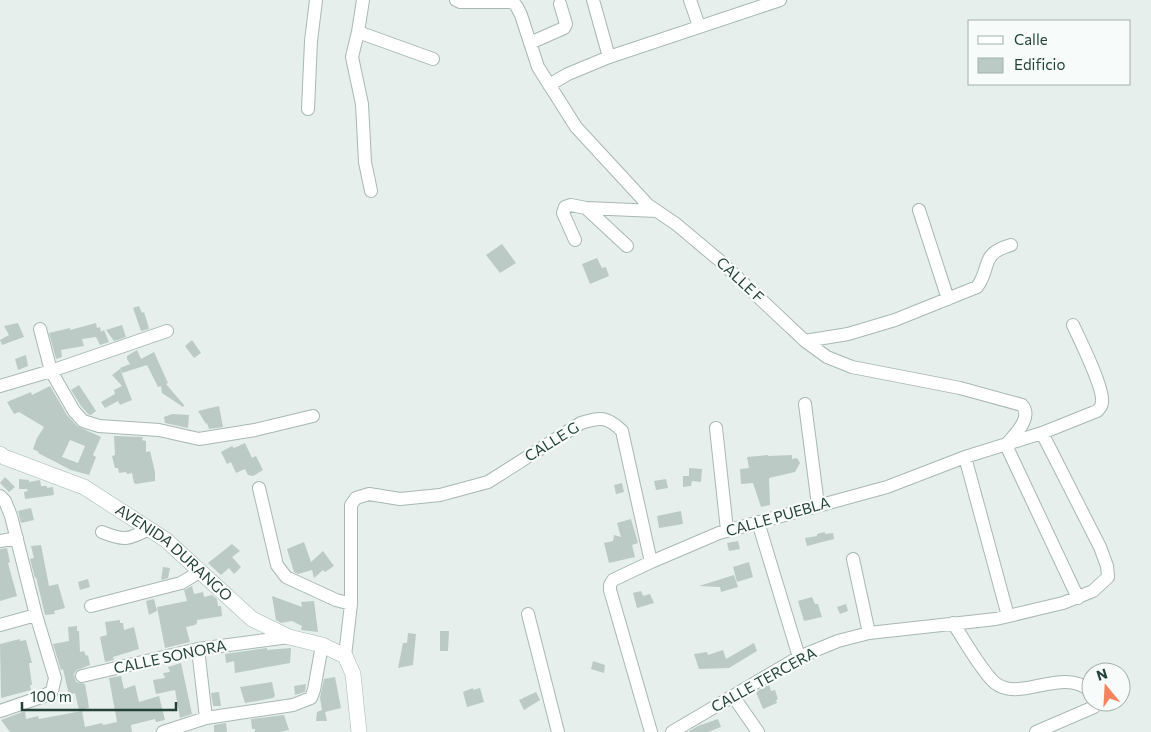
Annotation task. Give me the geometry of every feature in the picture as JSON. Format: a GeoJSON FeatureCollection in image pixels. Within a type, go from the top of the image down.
{"type":"FeatureCollection","features":[{"type":"Feature","properties":{"kind":"main road","name":"AVENIDA DURANGO"},"geometry":{"type":"LineString","coordinates":[[0,454],[84,487],[166,540],[252,619],[289,637],[322,645],[345,656]]}},
{"type":"Feature","properties":{"kind":"main road"},"geometry":{"type":"LineString","coordinates":[[345,656],[353,674],[359,732]]}},
{"type":"Feature","properties":{"kind":"street"},"geometry":{"type":"LineString","coordinates":[[308,109],[316,0]]}},
{"type":"Feature","properties":{"kind":"street"},"geometry":{"type":"LineString","coordinates":[[363,0],[352,57],[362,104],[365,162],[371,191]]}},
{"type":"Feature","properties":{"kind":"street","name":"CALLE F"},"geometry":{"type":"LineString","coordinates":[[456,0],[460,2],[514,3],[521,15],[538,67],[576,127],[648,205],[676,224],[719,260],[805,341],[828,358],[852,367],[960,388],[1022,405],[1026,415],[1024,421],[1006,445]]}},
{"type":"Feature","properties":{"kind":"street"},"geometry":{"type":"LineString","coordinates":[[593,0],[609,57]]}},
{"type":"Feature","properties":{"kind":"street"},"geometry":{"type":"LineString","coordinates":[[690,0],[699,26]]}},
{"type":"Feature","properties":{"kind":"street"},"geometry":{"type":"LineString","coordinates":[[549,85],[568,74],[609,57],[780,0]]}},
{"type":"Feature","properties":{"kind":"street"},"geometry":{"type":"LineString","coordinates":[[530,43],[564,28],[566,24],[560,4]]}},
{"type":"Feature","properties":{"kind":"street"},"geometry":{"type":"LineString","coordinates":[[358,32],[433,60]]}},
{"type":"Feature","properties":{"kind":"street"},"geometry":{"type":"LineString","coordinates":[[575,240],[563,213],[564,207],[571,205],[586,208],[657,211]]}},
{"type":"Feature","properties":{"kind":"street"},"geometry":{"type":"LineString","coordinates":[[586,208],[627,246]]}},
{"type":"Feature","properties":{"kind":"street"},"geometry":{"type":"LineString","coordinates":[[919,210],[948,298]]}},
{"type":"Feature","properties":{"kind":"street"},"geometry":{"type":"LineString","coordinates":[[805,341],[848,334],[896,320],[977,286],[992,253],[1000,248],[1011,245]]}},
{"type":"Feature","properties":{"kind":"street","name":"CALLE PUEBLA"},"geometry":{"type":"LineString","coordinates":[[652,732],[610,590],[610,585],[614,580],[727,530],[887,487],[965,457],[1006,445],[1097,412],[1103,399],[1090,360],[1073,325]]}},
{"type":"Feature","properties":{"kind":"street"},"geometry":{"type":"LineString","coordinates":[[40,329],[51,371],[74,411],[83,421],[99,426],[159,430],[199,439],[255,430],[313,416]]}},
{"type":"Feature","properties":{"kind":"street"},"geometry":{"type":"LineString","coordinates":[[0,386],[51,371],[167,331]]}},
{"type":"Feature","properties":{"kind":"street"},"geometry":{"type":"LineString","coordinates":[[805,404],[818,505]]}},
{"type":"Feature","properties":{"kind":"street","name":"CALLE G"},"geometry":{"type":"LineString","coordinates":[[351,604],[351,505],[356,498],[363,495],[400,499],[440,495],[488,482],[581,424],[597,418],[612,421],[622,431],[651,562]]}},
{"type":"Feature","properties":{"kind":"street"},"geometry":{"type":"LineString","coordinates":[[716,428],[727,530]]}},
{"type":"Feature","properties":{"kind":"street","name":"CALLE TERCERA"},"geometry":{"type":"LineString","coordinates":[[672,732],[799,657],[838,641],[869,633],[996,619],[1055,605],[1093,591],[1108,577],[1107,566],[1100,546],[1042,432]]}},
{"type":"Feature","properties":{"kind":"street"},"geometry":{"type":"LineString","coordinates":[[1006,445],[1078,598]]}},
{"type":"Feature","properties":{"kind":"street"},"geometry":{"type":"LineString","coordinates":[[965,457],[1008,616]]}},
{"type":"Feature","properties":{"kind":"street"},"geometry":{"type":"LineString","coordinates":[[259,488],[277,565],[286,577],[336,600],[351,604],[345,656]]}},
{"type":"Feature","properties":{"kind":"street"},"geometry":{"type":"LineString","coordinates":[[0,496],[5,501],[17,538],[36,615],[55,678],[52,691],[44,696],[0,711]]}},
{"type":"Feature","properties":{"kind":"street"},"geometry":{"type":"LineString","coordinates":[[758,522],[799,657]]}},
{"type":"Feature","properties":{"kind":"street"},"geometry":{"type":"LineString","coordinates":[[102,532],[119,539],[134,538],[149,529]]}},
{"type":"Feature","properties":{"kind":"street"},"geometry":{"type":"LineString","coordinates":[[0,541],[17,538]]}},
{"type":"Feature","properties":{"kind":"street"},"geometry":{"type":"LineString","coordinates":[[853,559],[869,633]]}},
{"type":"Feature","properties":{"kind":"street"},"geometry":{"type":"LineString","coordinates":[[91,606],[181,583],[201,571]]}},
{"type":"Feature","properties":{"kind":"street"},"geometry":{"type":"LineString","coordinates":[[528,614],[558,732]]}},
{"type":"Feature","properties":{"kind":"street"},"geometry":{"type":"LineString","coordinates":[[0,625],[36,615]]}},
{"type":"Feature","properties":{"kind":"street"},"geometry":{"type":"LineString","coordinates":[[953,623],[990,678],[1004,688],[1012,689],[1049,683],[1074,682],[1081,686]]}},
{"type":"Feature","properties":{"kind":"street","name":"CALLE SONORA"},"geometry":{"type":"LineString","coordinates":[[82,676],[198,649],[289,637]]}},
{"type":"Feature","properties":{"kind":"street"},"geometry":{"type":"LineString","coordinates":[[163,732],[206,718],[293,705],[311,698],[322,645]]}},
{"type":"Feature","properties":{"kind":"street"},"geometry":{"type":"LineString","coordinates":[[198,649],[206,718]]}},
{"type":"Feature","properties":{"kind":"street"},"geometry":{"type":"LineString","coordinates":[[733,696],[758,732]]}},
{"type":"Feature","properties":{"kind":"street"},"geometry":{"type":"LineString","coordinates":[[1036,732],[1061,727],[1086,712]]}},
{"type":"Feature","properties":{"kind":"building"},"geometry":{"type":"Polygon","coordinates":[[[502,244],[516,263],[500,273],[486,255],[502,244]]]}},
{"type":"Feature","properties":{"kind":"building"},"geometry":{"type":"Polygon","coordinates":[[[597,258],[602,268],[606,267],[609,276],[590,284],[582,264],[597,258]]]}},
{"type":"Feature","properties":{"kind":"building"},"geometry":{"type":"Polygon","coordinates":[[[139,306],[142,313],[144,312],[149,329],[141,331],[133,308],[139,306]]]}},
{"type":"Feature","properties":{"kind":"building"},"geometry":{"type":"Polygon","coordinates":[[[18,323],[24,337],[2,345],[0,340],[9,335],[4,326],[18,323]]]}},
{"type":"Feature","properties":{"kind":"building"},"geometry":{"type":"Polygon","coordinates":[[[96,323],[97,328],[100,327],[101,332],[104,330],[109,342],[100,345],[96,337],[82,339],[84,346],[61,350],[62,357],[56,359],[49,333],[96,323]]]}},
{"type":"Feature","properties":{"kind":"building"},"geometry":{"type":"Polygon","coordinates":[[[122,325],[126,337],[114,341],[106,330],[122,325]]]}},
{"type":"Feature","properties":{"kind":"building"},"geometry":{"type":"Polygon","coordinates":[[[192,340],[201,353],[194,358],[185,346],[192,340]]]}},
{"type":"Feature","properties":{"kind":"building"},"geometry":{"type":"Polygon","coordinates":[[[137,350],[141,359],[154,352],[168,383],[166,384],[184,405],[183,407],[162,393],[161,386],[158,387],[147,365],[122,373],[120,368],[130,364],[127,356],[137,350]]]}},
{"type":"Feature","properties":{"kind":"building"},"geometry":{"type":"Polygon","coordinates":[[[26,355],[28,366],[18,370],[15,359],[26,355]]]}},
{"type":"Feature","properties":{"kind":"building"},"geometry":{"type":"Polygon","coordinates":[[[120,369],[132,400],[120,405],[118,401],[105,408],[101,402],[115,394],[114,390],[122,386],[112,375],[120,369]]]}},
{"type":"Feature","properties":{"kind":"building"},"geometry":{"type":"Polygon","coordinates":[[[79,385],[96,411],[91,415],[81,406],[71,390],[79,385]]]}},
{"type":"Feature","properties":{"kind":"building"},"geometry":{"type":"Polygon","coordinates":[[[50,386],[67,415],[77,426],[101,437],[93,455],[96,457],[89,475],[71,470],[33,449],[44,427],[19,412],[14,414],[7,402],[31,392],[32,395],[50,386]],[[70,440],[62,457],[78,463],[85,446],[70,440]]]}},
{"type":"Feature","properties":{"kind":"building"},"geometry":{"type":"Polygon","coordinates":[[[219,406],[223,427],[209,429],[198,411],[219,406]]]}},
{"type":"Feature","properties":{"kind":"building"},"geometry":{"type":"Polygon","coordinates":[[[172,414],[189,415],[188,428],[165,423],[164,417],[172,414]]]}},
{"type":"Feature","properties":{"kind":"building"},"geometry":{"type":"Polygon","coordinates":[[[114,436],[143,437],[142,440],[146,441],[146,452],[150,451],[155,481],[136,484],[134,483],[132,473],[119,473],[118,468],[115,468],[112,456],[115,455],[114,436]]]}},
{"type":"Feature","properties":{"kind":"building"},"geometry":{"type":"Polygon","coordinates":[[[245,443],[252,458],[256,456],[263,470],[253,476],[248,475],[245,469],[236,473],[231,462],[227,464],[221,452],[232,446],[234,448],[245,443]]]}},
{"type":"Feature","properties":{"kind":"building"},"geometry":{"type":"Polygon","coordinates":[[[792,455],[792,459],[797,458],[800,463],[795,472],[769,478],[770,505],[761,507],[753,483],[741,484],[740,469],[749,468],[747,457],[792,455]]]}},
{"type":"Feature","properties":{"kind":"building"},"geometry":{"type":"Polygon","coordinates":[[[689,468],[702,469],[701,482],[692,481],[691,486],[683,487],[683,476],[689,476],[689,468]]]}},
{"type":"Feature","properties":{"kind":"building"},"geometry":{"type":"Polygon","coordinates":[[[5,477],[15,487],[9,492],[0,483],[5,477]]]}},
{"type":"Feature","properties":{"kind":"building"},"geometry":{"type":"Polygon","coordinates":[[[19,479],[29,480],[29,482],[40,480],[41,486],[53,487],[54,495],[25,499],[24,492],[28,491],[27,489],[19,489],[19,479]]]}},
{"type":"Feature","properties":{"kind":"building"},"geometry":{"type":"Polygon","coordinates":[[[666,479],[668,488],[656,490],[654,481],[666,479]]]}},
{"type":"Feature","properties":{"kind":"building"},"geometry":{"type":"Polygon","coordinates":[[[622,483],[624,492],[616,494],[614,485],[622,483]]]}},
{"type":"Feature","properties":{"kind":"building"},"geometry":{"type":"Polygon","coordinates":[[[31,508],[34,520],[21,523],[18,511],[31,508]]]}},
{"type":"Feature","properties":{"kind":"building"},"geometry":{"type":"Polygon","coordinates":[[[681,511],[683,524],[659,528],[657,516],[681,511]]]}},
{"type":"Feature","properties":{"kind":"building"},"geometry":{"type":"Polygon","coordinates":[[[631,519],[638,543],[632,545],[635,557],[609,563],[604,543],[613,541],[614,535],[621,537],[617,523],[631,519]]]}},
{"type":"Feature","properties":{"kind":"building"},"geometry":{"type":"Polygon","coordinates":[[[825,532],[825,534],[833,533],[834,539],[807,546],[805,538],[817,536],[817,534],[825,532]]]}},
{"type":"Feature","properties":{"kind":"building"},"geometry":{"type":"Polygon","coordinates":[[[738,541],[740,549],[729,551],[727,543],[738,541]]]}},
{"type":"Feature","properties":{"kind":"building"},"geometry":{"type":"Polygon","coordinates":[[[304,542],[311,562],[323,551],[334,566],[325,572],[323,570],[314,578],[312,570],[298,574],[294,572],[287,549],[304,542]]]}},
{"type":"Feature","properties":{"kind":"building"},"geometry":{"type":"Polygon","coordinates":[[[232,544],[240,551],[232,557],[241,567],[234,574],[229,568],[221,575],[208,563],[232,544]]]}},
{"type":"Feature","properties":{"kind":"building"},"geometry":{"type":"Polygon","coordinates":[[[41,545],[49,586],[58,584],[65,608],[54,611],[55,614],[45,615],[30,559],[34,558],[31,546],[41,545]]]}},
{"type":"Feature","properties":{"kind":"building"},"geometry":{"type":"Polygon","coordinates":[[[7,548],[10,562],[8,563],[17,596],[0,601],[0,549],[7,548]]]}},
{"type":"Feature","properties":{"kind":"building"},"geometry":{"type":"Polygon","coordinates":[[[749,562],[753,577],[737,582],[733,567],[749,562]]]}},
{"type":"Feature","properties":{"kind":"building"},"geometry":{"type":"Polygon","coordinates":[[[163,567],[170,568],[168,578],[161,580],[163,567]]]}},
{"type":"Feature","properties":{"kind":"building"},"geometry":{"type":"Polygon","coordinates":[[[734,575],[738,587],[721,592],[720,587],[699,586],[734,575]]]}},
{"type":"Feature","properties":{"kind":"building"},"geometry":{"type":"Polygon","coordinates":[[[88,579],[90,587],[80,590],[78,582],[88,579]]]}},
{"type":"Feature","properties":{"kind":"building"},"geometry":{"type":"Polygon","coordinates":[[[192,586],[194,594],[203,592],[204,597],[212,595],[217,599],[218,606],[221,606],[222,616],[197,620],[195,625],[186,627],[190,642],[165,648],[157,607],[187,601],[184,590],[192,586]]]}},
{"type":"Feature","properties":{"kind":"building"},"geometry":{"type":"Polygon","coordinates":[[[641,591],[643,596],[650,594],[654,603],[637,608],[633,593],[641,591]]]}},
{"type":"Feature","properties":{"kind":"building"},"geometry":{"type":"Polygon","coordinates":[[[272,596],[302,607],[301,602],[314,601],[318,632],[301,630],[302,626],[292,621],[281,623],[276,620],[272,596]]]}},
{"type":"Feature","properties":{"kind":"building"},"geometry":{"type":"Polygon","coordinates":[[[812,597],[815,604],[818,604],[822,617],[804,621],[798,601],[812,597]]]}},
{"type":"Feature","properties":{"kind":"building"},"geometry":{"type":"Polygon","coordinates":[[[154,599],[157,611],[149,615],[146,601],[154,599]]]}},
{"type":"Feature","properties":{"kind":"building"},"geometry":{"type":"Polygon","coordinates":[[[846,604],[848,611],[840,614],[837,607],[846,604]]]}},
{"type":"Feature","properties":{"kind":"building"},"geometry":{"type":"Polygon","coordinates":[[[120,620],[120,623],[123,623],[124,630],[134,627],[139,649],[113,657],[114,660],[105,662],[100,637],[107,635],[105,622],[120,620]]]}},
{"type":"Feature","properties":{"kind":"building"},"geometry":{"type":"Polygon","coordinates":[[[77,626],[80,652],[84,651],[86,656],[88,655],[90,665],[77,670],[74,674],[76,682],[85,684],[89,708],[79,710],[75,693],[69,695],[63,669],[61,670],[53,644],[69,641],[68,627],[77,626]]]}},
{"type":"Feature","properties":{"kind":"building"},"geometry":{"type":"Polygon","coordinates":[[[440,631],[449,631],[448,651],[440,651],[440,631]]]}},
{"type":"Feature","properties":{"kind":"building"},"geometry":{"type":"Polygon","coordinates":[[[408,633],[416,634],[413,665],[398,668],[403,643],[407,643],[408,633]]]}},
{"type":"Feature","properties":{"kind":"building"},"geometry":{"type":"Polygon","coordinates":[[[20,639],[20,641],[26,640],[32,663],[29,663],[31,690],[1,698],[0,644],[20,639]]]}},
{"type":"Feature","properties":{"kind":"building"},"geometry":{"type":"Polygon","coordinates":[[[754,643],[757,651],[729,668],[699,669],[694,654],[707,652],[708,655],[723,650],[726,659],[754,643]]]}},
{"type":"Feature","properties":{"kind":"building"},"geometry":{"type":"Polygon","coordinates":[[[267,648],[267,650],[291,648],[290,663],[235,673],[234,661],[226,663],[225,654],[267,648]]]}},
{"type":"Feature","properties":{"kind":"building"},"geometry":{"type":"Polygon","coordinates":[[[593,661],[605,665],[604,673],[591,669],[593,661]]]}},
{"type":"Feature","properties":{"kind":"building"},"geometry":{"type":"Polygon","coordinates":[[[181,663],[192,714],[180,718],[175,690],[156,694],[153,680],[165,678],[163,673],[170,672],[168,667],[181,663]]]}},
{"type":"Feature","properties":{"kind":"building"},"geometry":{"type":"Polygon","coordinates":[[[121,676],[124,689],[135,685],[139,702],[159,696],[165,720],[156,722],[155,719],[131,725],[132,732],[10,732],[1,720],[25,711],[26,719],[38,716],[39,719],[82,711],[85,727],[117,722],[109,678],[121,676]]]}},
{"type":"Feature","properties":{"kind":"building"},"geometry":{"type":"Polygon","coordinates":[[[335,677],[341,708],[325,712],[327,721],[316,721],[317,712],[322,710],[320,698],[324,679],[335,677]]]}},
{"type":"Feature","properties":{"kind":"building"},"geometry":{"type":"Polygon","coordinates":[[[272,682],[275,696],[273,698],[245,703],[240,687],[272,682]]]}},
{"type":"Feature","properties":{"kind":"building"},"geometry":{"type":"Polygon","coordinates":[[[306,684],[305,692],[295,695],[294,686],[306,684]]]}},
{"type":"Feature","properties":{"kind":"building"},"geometry":{"type":"Polygon","coordinates":[[[769,684],[771,691],[775,690],[778,699],[776,700],[777,703],[763,709],[756,692],[769,684]]]}},
{"type":"Feature","properties":{"kind":"building"},"geometry":{"type":"Polygon","coordinates":[[[473,688],[473,690],[480,688],[484,702],[467,707],[463,692],[473,688]]]}},
{"type":"Feature","properties":{"kind":"building"},"geometry":{"type":"Polygon","coordinates":[[[219,692],[221,706],[213,706],[211,693],[219,692]]]}},
{"type":"Feature","properties":{"kind":"building"},"geometry":{"type":"Polygon","coordinates":[[[536,692],[540,700],[524,710],[519,700],[536,692]]]}},
{"type":"Feature","properties":{"kind":"building"},"geometry":{"type":"Polygon","coordinates":[[[284,715],[289,730],[255,732],[255,729],[252,729],[251,719],[284,715]]]}},
{"type":"Feature","properties":{"kind":"building"},"geometry":{"type":"Polygon","coordinates":[[[718,719],[721,727],[708,732],[688,732],[698,726],[718,719]]]}},
{"type":"Feature","properties":{"kind":"building"},"geometry":{"type":"Polygon","coordinates":[[[226,723],[227,732],[214,732],[214,725],[226,723]]]}}]}
